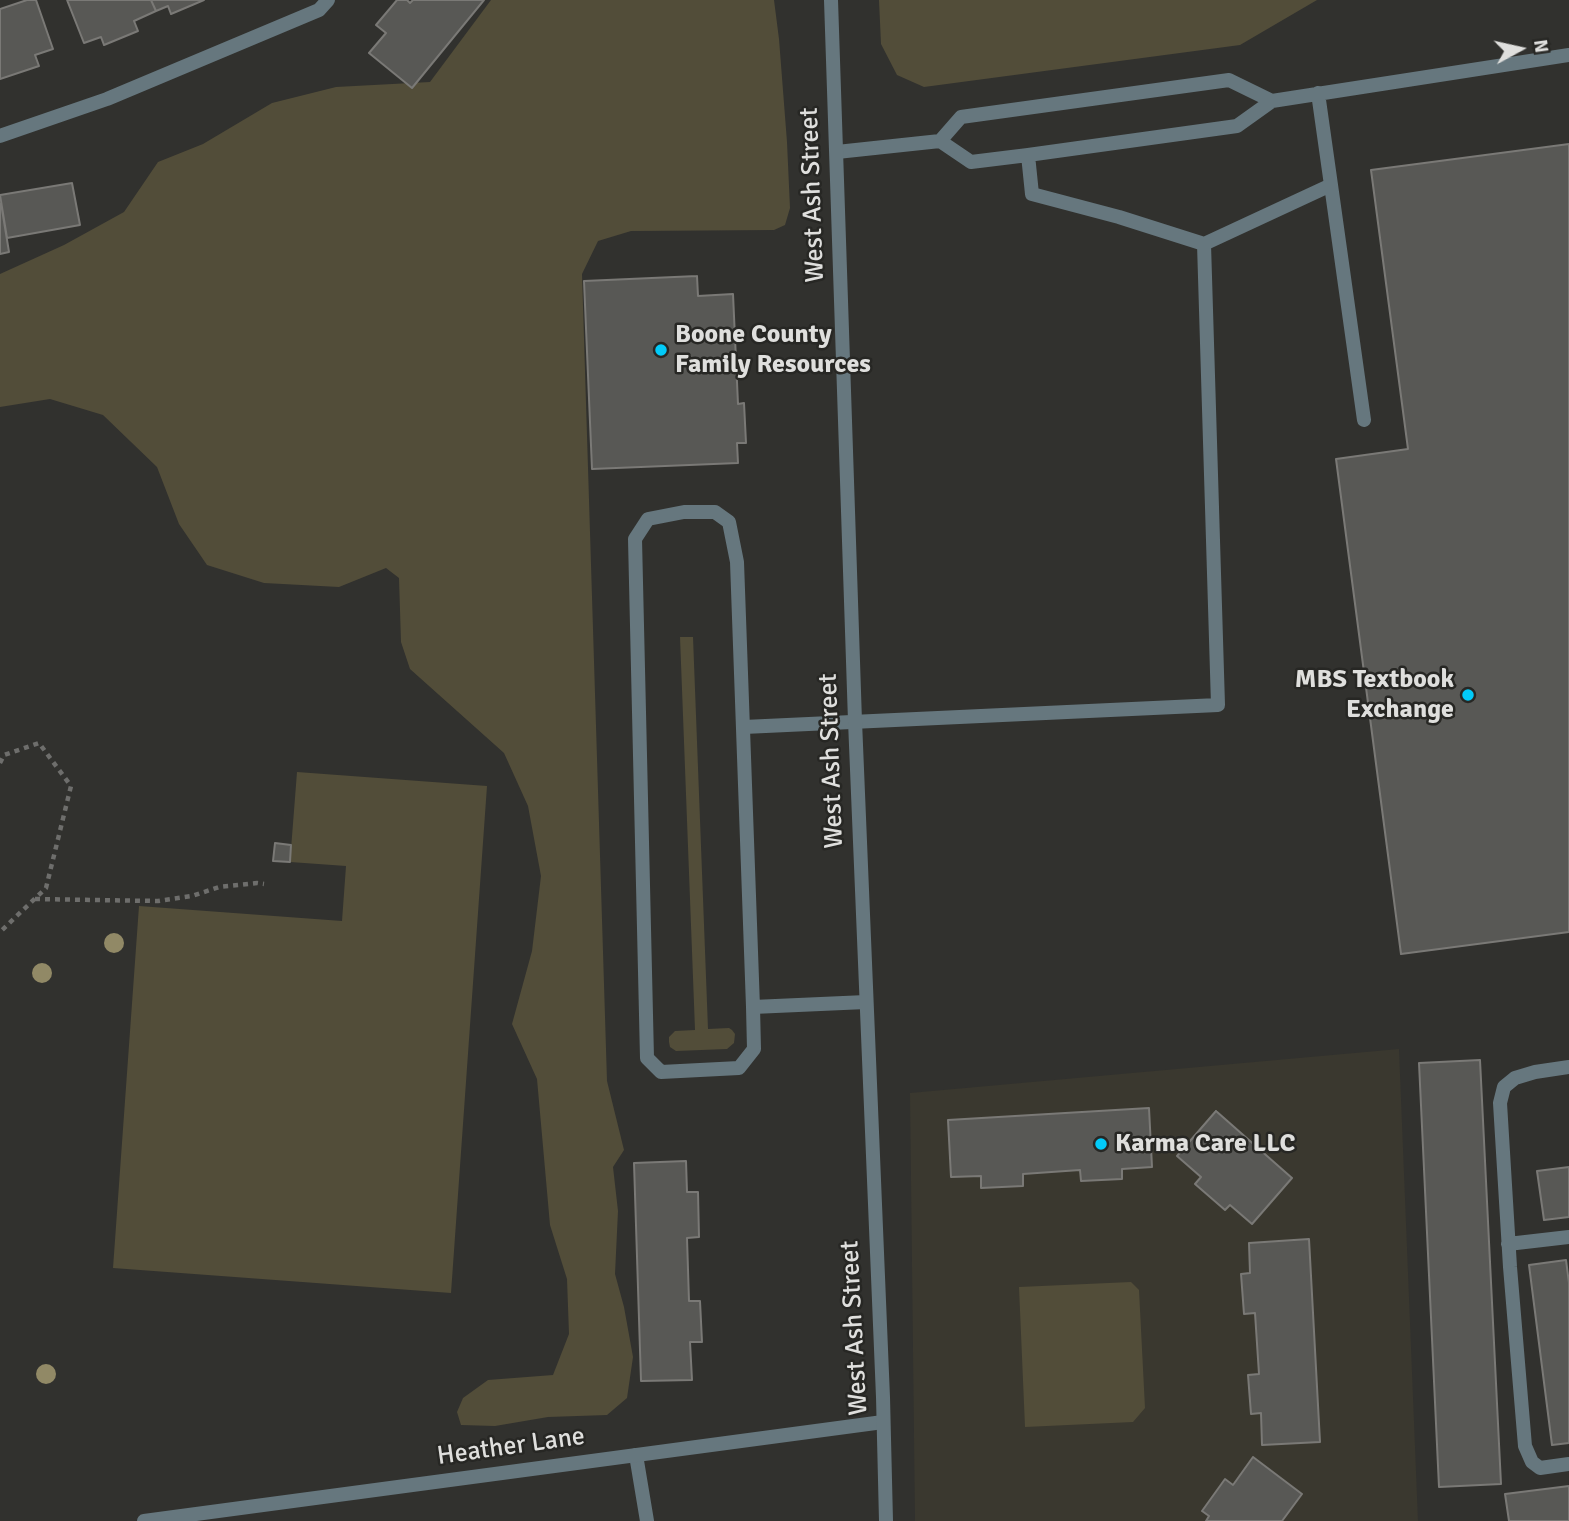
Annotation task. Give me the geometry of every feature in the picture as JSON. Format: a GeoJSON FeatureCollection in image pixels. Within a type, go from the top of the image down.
{"type":"FeatureCollection","features":[{"type":"Feature","properties":{"kind":"street"},"geometry":{"type":"LineString","coordinates":[[0,136],[107,99],[319,10],[328,0]]}},
{"type":"Feature","properties":{"kind":"street","name":"West Ash Street"},"geometry":{"type":"LineString","coordinates":[[831,0],[855,722],[886,1521]]}},
{"type":"Feature","properties":{"kind":"street"},"geometry":{"type":"LineString","coordinates":[[836,152],[940,141],[971,162],[1028,155],[1237,126],[1272,101],[1569,55]]}},
{"type":"Feature","properties":{"kind":"street"},"geometry":{"type":"LineString","coordinates":[[940,141],[961,117],[1229,80],[1272,101]]}},
{"type":"Feature","properties":{"kind":"street"},"geometry":{"type":"LineString","coordinates":[[1318,93],[1364,420]]}},
{"type":"Feature","properties":{"kind":"street"},"geometry":{"type":"LineString","coordinates":[[1028,155],[1032,194],[1119,217],[1204,244],[1331,185]]}},
{"type":"Feature","properties":{"kind":"street"},"geometry":{"type":"LineString","coordinates":[[744,727],[1219,705],[1204,244]]}},
{"type":"Feature","properties":{"kind":"street"},"geometry":{"type":"LineString","coordinates":[[684,512],[715,512],[729,522],[737,562],[753,1007],[754,1049],[739,1068],[661,1072],[647,1058],[635,540],[648,519],[684,512]]}},
{"type":"Feature","properties":{"kind":"street"},"geometry":{"type":"LineString","coordinates":[[753,1007],[866,1002]]}},
{"type":"Feature","properties":{"kind":"street"},"geometry":{"type":"LineString","coordinates":[[1569,1067],[1515,1078],[1504,1087],[1500,1104],[1508,1244],[1525,1446],[1532,1462],[1540,1468],[1569,1464]]}},
{"type":"Feature","properties":{"kind":"street"},"geometry":{"type":"LineString","coordinates":[[1508,1244],[1569,1237]]}},
{"type":"Feature","properties":{"kind":"street","name":"Heather Lane"},"geometry":{"type":"LineString","coordinates":[[144,1521],[883,1422]]}},
{"type":"Feature","properties":{"kind":"street"},"geometry":{"type":"LineString","coordinates":[[636,1455],[647,1521]]}},
{"type":"Feature","properties":{"kind":"path"},"geometry":{"type":"LineString","coordinates":[[0,763],[2,752],[39,743],[71,786],[46,888],[0,932]]}},
{"type":"Feature","properties":{"kind":"path"},"geometry":{"type":"LineString","coordinates":[[34,899],[158,901],[192,896],[219,887],[264,884]]}},
{"type":"Feature","properties":{"kind":"shaded area"},"geometry":{"type":"Polygon","coordinates":[[[491,0],[774,0],[790,208],[785,225],[774,230],[631,231],[598,241],[582,274],[607,1081],[624,1150],[613,1167],[618,1211],[615,1274],[633,1357],[627,1398],[607,1415],[548,1417],[495,1426],[461,1425],[457,1412],[463,1398],[488,1380],[553,1375],[569,1334],[567,1279],[550,1225],[537,1079],[512,1024],[532,951],[541,876],[528,806],[504,753],[410,669],[401,642],[399,578],[386,568],[339,587],[264,583],[207,565],[179,524],[157,467],[103,415],[50,399],[0,407],[0,274],[64,245],[124,212],[158,162],[203,144],[272,103],[336,87],[430,82],[491,0]]]}},
{"type":"Feature","properties":{"kind":"shaded area"},"geometry":{"type":"Polygon","coordinates":[[[879,0],[1317,0],[1240,45],[924,87],[897,75],[881,44],[879,0]]]}},
{"type":"Feature","properties":{"kind":"shaded area"},"geometry":{"type":"Polygon","coordinates":[[[680,637],[693,637],[708,1029],[732,1030],[735,1034],[734,1043],[727,1049],[676,1051],[670,1047],[669,1042],[669,1037],[675,1031],[695,1030],[680,637]]]}},
{"type":"Feature","properties":{"kind":"shaded area"},"geometry":{"type":"Polygon","coordinates":[[[297,772],[487,786],[451,1293],[113,1268],[139,906],[342,921],[346,866],[290,862],[297,772]]]}},
{"type":"Feature","properties":{"kind":"shaded area"},"geometry":{"type":"Polygon","coordinates":[[[1399,1049],[1418,1521],[915,1521],[910,1093],[1399,1049]]]}},
{"type":"Feature","properties":{"kind":"shaded area"},"geometry":{"type":"Polygon","coordinates":[[[1131,1282],[1139,1290],[1145,1408],[1133,1422],[1025,1427],[1019,1287],[1131,1282]]]}},
{"type":"Feature","properties":{"kind":"building"},"geometry":{"type":"Polygon","coordinates":[[[27,0],[36,0],[53,49],[35,55],[39,66],[0,79],[0,9],[27,0]]]}},
{"type":"Feature","properties":{"kind":"building"},"geometry":{"type":"Polygon","coordinates":[[[67,0],[151,0],[156,11],[134,21],[138,31],[104,45],[101,37],[84,43],[67,0]]]}},
{"type":"Feature","properties":{"kind":"building"},"geometry":{"type":"Polygon","coordinates":[[[151,0],[204,0],[171,14],[168,6],[156,11],[151,0]]]}},
{"type":"Feature","properties":{"kind":"building"},"geometry":{"type":"Polygon","coordinates":[[[397,0],[407,0],[410,3],[413,0],[484,0],[412,88],[369,53],[386,33],[376,25],[397,0]]]}},
{"type":"Feature","properties":{"kind":"building","name":"MBS Textbook Exchange"},"geometry":{"type":"Polygon","coordinates":[[[1569,144],[1569,932],[1401,954],[1336,459],[1408,449],[1371,170],[1569,144]]]}},
{"type":"Feature","properties":{"kind":"building"},"geometry":{"type":"Polygon","coordinates":[[[72,183],[80,225],[7,238],[0,195],[72,183]]]}},
{"type":"Feature","properties":{"kind":"building"},"geometry":{"type":"Polygon","coordinates":[[[0,204],[9,252],[0,254],[0,204]]]}},
{"type":"Feature","properties":{"kind":"building","name":"Boone County Family Resources"},"geometry":{"type":"Polygon","coordinates":[[[697,276],[698,296],[733,294],[738,404],[744,403],[746,443],[737,443],[738,463],[592,469],[584,281],[697,276]]]}},
{"type":"Feature","properties":{"kind":"building"},"geometry":{"type":"Polygon","coordinates":[[[275,843],[291,845],[290,862],[273,861],[275,843]]]}},
{"type":"Feature","properties":{"kind":"building"},"geometry":{"type":"Polygon","coordinates":[[[1480,1060],[1501,1484],[1439,1487],[1419,1063],[1480,1060]]]}},
{"type":"Feature","properties":{"kind":"building"},"geometry":{"type":"Polygon","coordinates":[[[1149,1108],[1152,1167],[1122,1169],[1122,1179],[1081,1181],[1080,1170],[1023,1174],[1023,1186],[981,1188],[981,1176],[951,1177],[948,1120],[1149,1108]]]}},
{"type":"Feature","properties":{"kind":"building"},"geometry":{"type":"Polygon","coordinates":[[[1216,1111],[1292,1178],[1252,1224],[1230,1205],[1225,1210],[1195,1184],[1201,1177],[1177,1156],[1216,1111]]]}},
{"type":"Feature","properties":{"kind":"building"},"geometry":{"type":"Polygon","coordinates":[[[686,1161],[687,1192],[698,1192],[699,1237],[687,1238],[689,1301],[700,1301],[702,1342],[690,1342],[692,1380],[641,1381],[634,1163],[686,1161]]]}},
{"type":"Feature","properties":{"kind":"building"},"geometry":{"type":"Polygon","coordinates":[[[1569,1167],[1569,1217],[1544,1220],[1537,1171],[1569,1167]]]}},
{"type":"Feature","properties":{"kind":"building"},"geometry":{"type":"Polygon","coordinates":[[[1309,1239],[1320,1442],[1262,1445],[1261,1413],[1251,1414],[1248,1375],[1259,1374],[1255,1313],[1244,1314],[1241,1274],[1250,1273],[1249,1243],[1309,1239]]]}},
{"type":"Feature","properties":{"kind":"building"},"geometry":{"type":"Polygon","coordinates":[[[1566,1260],[1569,1283],[1569,1443],[1552,1445],[1529,1265],[1566,1260]]]}},
{"type":"Feature","properties":{"kind":"building"},"geometry":{"type":"Polygon","coordinates":[[[1253,1457],[1302,1494],[1282,1521],[1206,1521],[1209,1516],[1202,1511],[1225,1479],[1233,1485],[1253,1457]]]}},
{"type":"Feature","properties":{"kind":"building"},"geometry":{"type":"Polygon","coordinates":[[[1569,1486],[1569,1521],[1509,1521],[1505,1494],[1569,1486]]]}},
{"type":"Feature","properties":{"kind":"place","name":"Boone County Family Resources"},"geometry":{"type":"Point","coordinates":[661,350]}},
{"type":"Feature","properties":{"kind":"place","name":"MBS Textbook Exchange"},"geometry":{"type":"Point","coordinates":[1468,695]}},
{"type":"Feature","properties":{"kind":"place","name":"Karma Care LLC"},"geometry":{"type":"Point","coordinates":[1101,1144]}}]}
